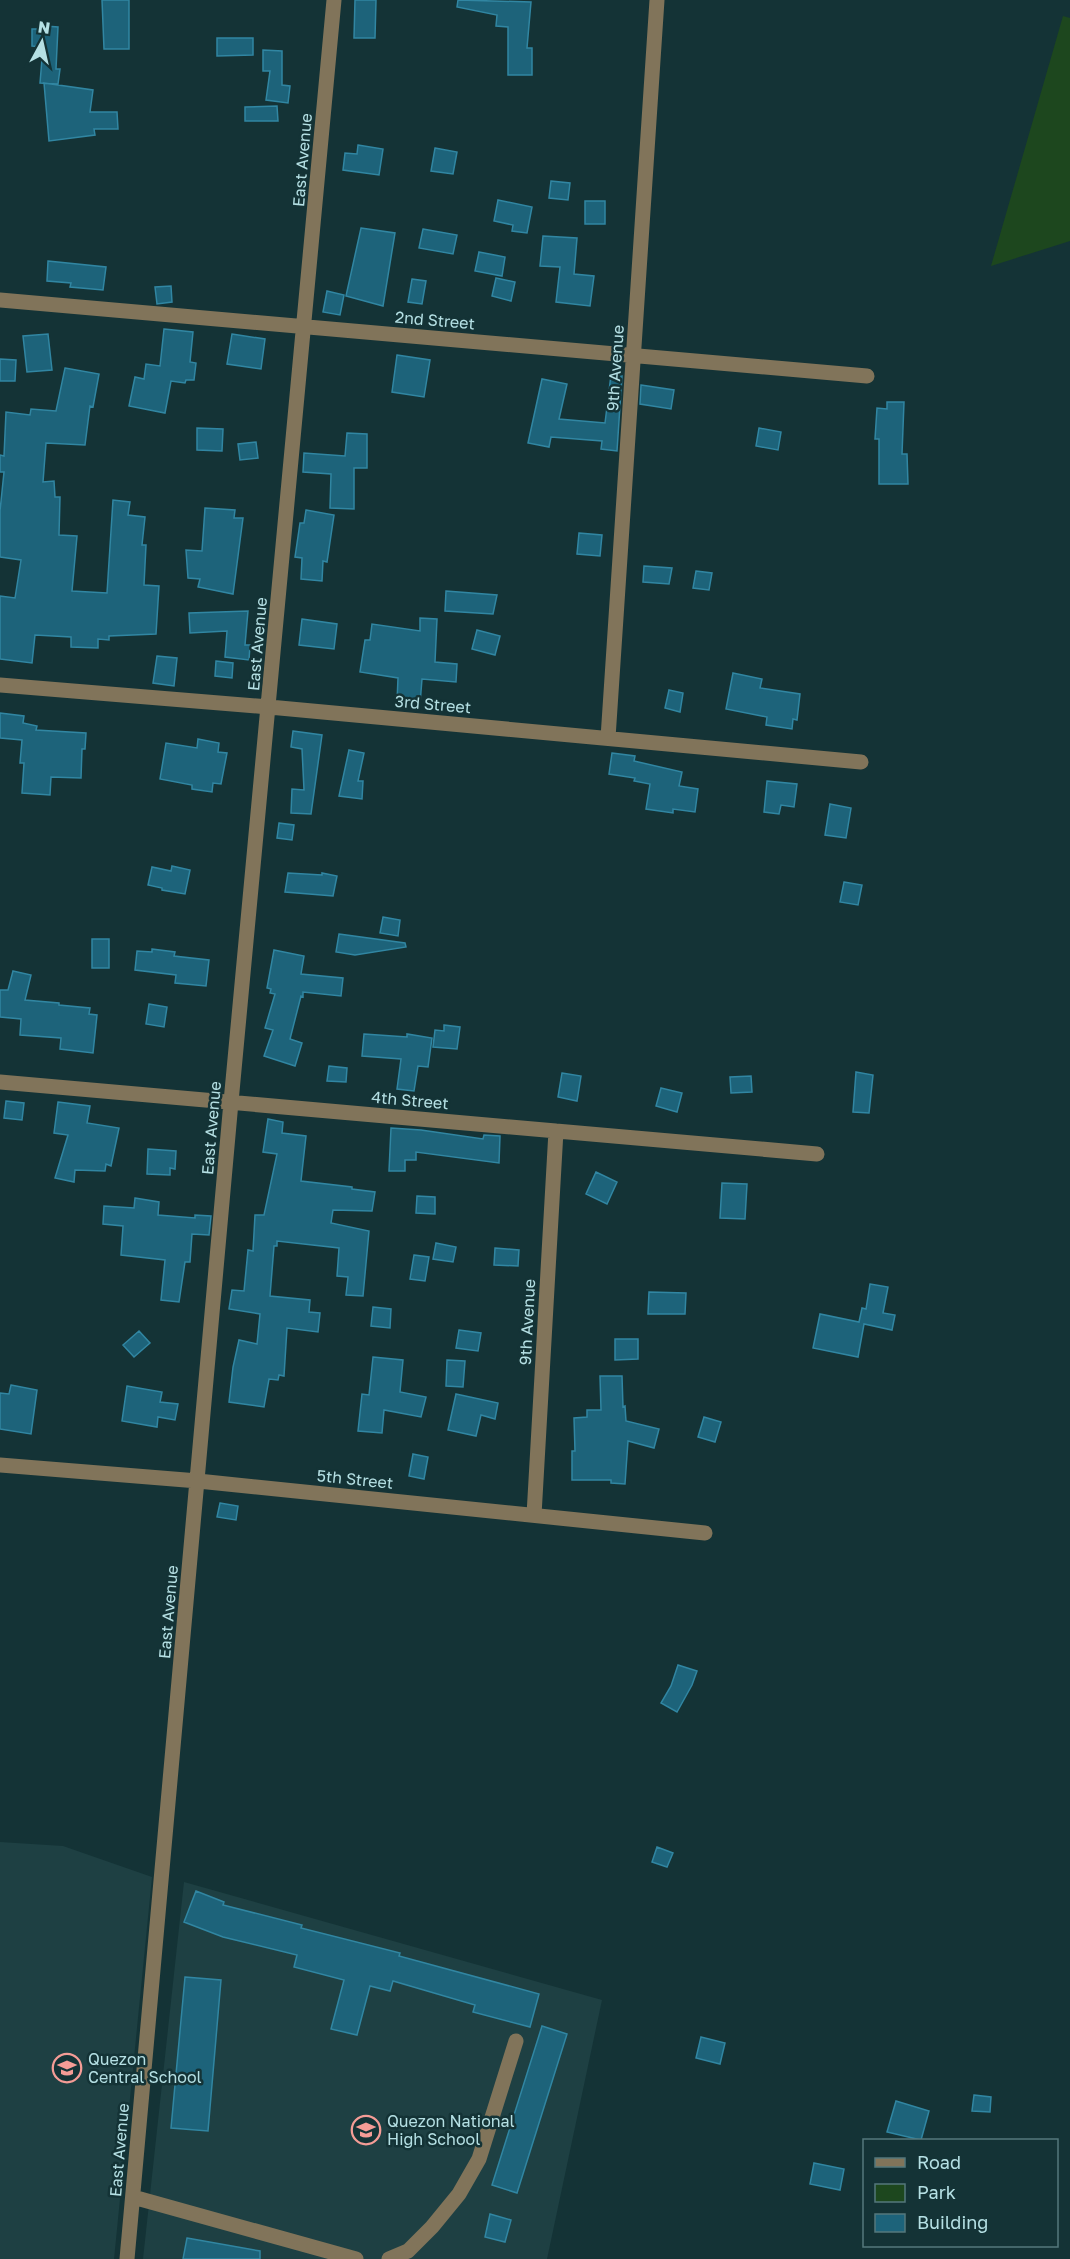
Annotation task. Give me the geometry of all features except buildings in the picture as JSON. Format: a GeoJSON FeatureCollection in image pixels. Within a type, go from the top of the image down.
{"type":"FeatureCollection","features":[{"type":"Feature","properties":{"kind":"street","name":"East Avenue"},"geometry":{"type":"LineString","coordinates":[[127,2259],[231,1102],[334,0]]}},
{"type":"Feature","properties":{"kind":"street","name":"9th Avenue"},"geometry":{"type":"LineString","coordinates":[[608,738],[657,0]]}},
{"type":"Feature","properties":{"kind":"street","name":"2nd Street"},"geometry":{"type":"LineString","coordinates":[[0,300],[867,376]]}},
{"type":"Feature","properties":{"kind":"street","name":"3rd Street"},"geometry":{"type":"LineString","coordinates":[[0,685],[269,707],[861,762]]}},
{"type":"Feature","properties":{"kind":"street","name":"4th Street"},"geometry":{"type":"LineString","coordinates":[[0,1082],[817,1154]]}},
{"type":"Feature","properties":{"kind":"street","name":"9th Avenue"},"geometry":{"type":"LineString","coordinates":[[534,1515],[556,1131]]}},
{"type":"Feature","properties":{"kind":"street","name":"5th Street"},"geometry":{"type":"LineString","coordinates":[[0,1465],[198,1481],[705,1533]]}},
{"type":"Feature","properties":{"kind":"street"},"geometry":{"type":"LineString","coordinates":[[389,2259],[408,2251],[432,2227],[459,2194],[479,2159],[516,2042]]}},
{"type":"Feature","properties":{"kind":"street"},"geometry":{"type":"LineString","coordinates":[[133,2197],[356,2259]]}},
{"type":"Feature","properties":{"kind":"shaded area","name":"Quezon Central School"},"geometry":{"type":"Polygon","coordinates":[[[0,1842],[63,1846],[152,1877],[114,2259],[0,2259],[0,1842]]]}},
{"type":"Feature","properties":{"kind":"shaded area","name":"Quezon National High School"},"geometry":{"type":"Polygon","coordinates":[[[184,1882],[602,2000],[547,2259],[143,2259],[184,1882]]]}},
{"type":"Feature","properties":{"kind":"green space"},"geometry":{"type":"Polygon","coordinates":[[[1063,16],[1070,18],[1070,241],[991,266],[1063,16]]]}},
{"type":"Feature","properties":{"kind":"place","name":"Quezon Central School"},"geometry":{"type":"Point","coordinates":[67,2068]}},
{"type":"Feature","properties":{"kind":"place","name":"Quezon National High School"},"geometry":{"type":"Point","coordinates":[366,2130]}}]}
